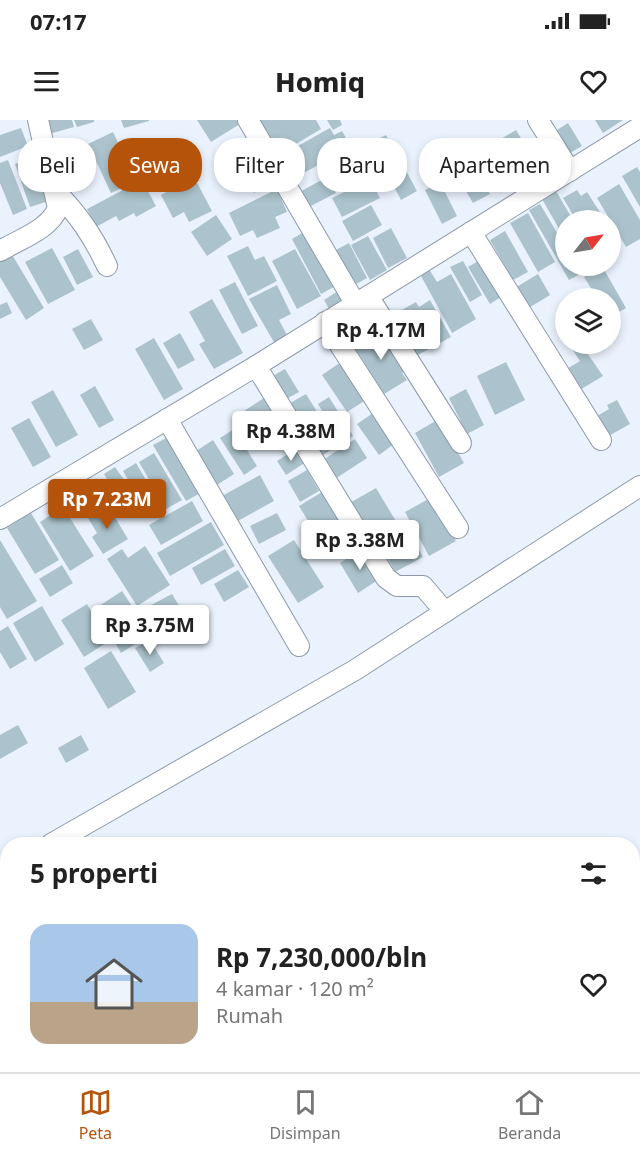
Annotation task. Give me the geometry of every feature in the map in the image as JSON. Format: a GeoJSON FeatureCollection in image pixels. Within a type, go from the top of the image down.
{"type":"FeatureCollection","features":[{"type":"Feature","properties":{"kind":"street"},"geometry":{"type":"LineString","coordinates":[[38,120],[42,138]]}},
{"type":"Feature","properties":{"kind":"street"},"geometry":{"type":"LineString","coordinates":[[248,120],[362,299],[461,443]]}},
{"type":"Feature","properties":{"kind":"street"},"geometry":{"type":"LineString","coordinates":[[538,120],[549,138]]}},
{"type":"Feature","properties":{"kind":"street"},"geometry":{"type":"LineString","coordinates":[[571,170],[640,127]]}},
{"type":"Feature","properties":{"kind":"street"},"geometry":{"type":"LineString","coordinates":[[0,251],[54,219],[58,208],[55,192]]}},
{"type":"Feature","properties":{"kind":"street"},"geometry":{"type":"LineString","coordinates":[[56,192],[86,224],[107,266]]}},
{"type":"Feature","properties":{"kind":"street"},"geometry":{"type":"LineString","coordinates":[[0,519],[256,366],[536,192]]}},
{"type":"Feature","properties":{"kind":"street"},"geometry":{"type":"LineString","coordinates":[[471,232],[601,440]]}},
{"type":"Feature","properties":{"kind":"street"},"geometry":{"type":"LineString","coordinates":[[326,322],[458,528]]}},
{"type":"Feature","properties":{"kind":"street"},"geometry":{"type":"LineString","coordinates":[[256,366],[386,578],[398,586],[423,586],[445,612]]}},
{"type":"Feature","properties":{"kind":"street"},"geometry":{"type":"LineString","coordinates":[[167,419],[299,646]]}},
{"type":"Feature","properties":{"kind":"street"},"geometry":{"type":"LineString","coordinates":[[66,837],[356,670],[640,486]]}},
{"type":"Feature","properties":{"kind":"building"},"geometry":{"type":"Polygon","coordinates":[[[45,120],[72,120],[74,127],[49,134],[45,120]]]}},
{"type":"Feature","properties":{"kind":"building"},"geometry":{"type":"Polygon","coordinates":[[[74,120],[94,120],[94,122],[77,127],[74,120]]]}},
{"type":"Feature","properties":{"kind":"building"},"geometry":{"type":"Polygon","coordinates":[[[121,120],[149,120],[149,121],[124,128],[121,120]]]}},
{"type":"Feature","properties":{"kind":"building"},"geometry":{"type":"Polygon","coordinates":[[[197,120],[242,120],[243,122],[214,138],[211,142],[197,120]]]}},
{"type":"Feature","properties":{"kind":"building"},"geometry":{"type":"Polygon","coordinates":[[[258,120],[316,120],[321,129],[305,139],[267,138],[258,120]]]}},
{"type":"Feature","properties":{"kind":"building"},"geometry":{"type":"Polygon","coordinates":[[[327,120],[340,120],[342,125],[333,130],[327,120]]]}},
{"type":"Feature","properties":{"kind":"building"},"geometry":{"type":"Polygon","coordinates":[[[595,120],[623,120],[603,133],[595,120]]]}},
{"type":"Feature","properties":{"kind":"building"},"geometry":{"type":"Polygon","coordinates":[[[568,123],[582,146],[571,152],[571,138],[562,138],[557,130],[568,123]]]}},
{"type":"Feature","properties":{"kind":"building"},"geometry":{"type":"Polygon","coordinates":[[[21,128],[25,138],[18,138],[18,150],[0,157],[0,135],[21,128]]]}},
{"type":"Feature","properties":{"kind":"building"},"geometry":{"type":"Polygon","coordinates":[[[330,128],[334,135],[342,131],[346,138],[317,138],[317,166],[305,172],[305,142],[330,128]]]}},
{"type":"Feature","properties":{"kind":"building"},"geometry":{"type":"Polygon","coordinates":[[[516,130],[521,138],[502,138],[516,130]]]}},
{"type":"Feature","properties":{"kind":"building"},"geometry":{"type":"Polygon","coordinates":[[[113,132],[116,138],[108,138],[108,187],[96,161],[96,140],[113,132]]]}},
{"type":"Feature","properties":{"kind":"building"},"geometry":{"type":"Polygon","coordinates":[[[8,160],[18,186],[18,192],[20,192],[27,209],[13,215],[0,183],[0,163],[8,160]]]}},
{"type":"Feature","properties":{"kind":"building"},"geometry":{"type":"Polygon","coordinates":[[[637,167],[640,172],[640,207],[622,176],[637,167]]]}},
{"type":"Feature","properties":{"kind":"building"},"geometry":{"type":"Polygon","coordinates":[[[407,172],[417,191],[401,200],[397,192],[407,192],[407,172]]]}},
{"type":"Feature","properties":{"kind":"building"},"geometry":{"type":"Polygon","coordinates":[[[317,182],[317,192],[336,193],[305,209],[296,194],[305,192],[305,189],[317,182]]]}},
{"type":"Feature","properties":{"kind":"building"},"geometry":{"type":"Polygon","coordinates":[[[619,184],[640,220],[640,239],[626,247],[621,239],[621,210],[604,210],[597,198],[619,184]]]}},
{"type":"Feature","properties":{"kind":"building"},"geometry":{"type":"Polygon","coordinates":[[[577,190],[581,196],[587,192],[599,210],[570,210],[563,198],[577,190]]]}},
{"type":"Feature","properties":{"kind":"building"},"geometry":{"type":"Polygon","coordinates":[[[25,192],[49,192],[52,200],[30,207],[25,192]]]}},
{"type":"Feature","properties":{"kind":"building"},"geometry":{"type":"Polygon","coordinates":[[[119,192],[148,192],[156,206],[136,217],[134,213],[119,221],[116,216],[96,227],[87,209],[119,192]]]}},
{"type":"Feature","properties":{"kind":"building"},"geometry":{"type":"Polygon","coordinates":[[[166,192],[202,192],[212,211],[189,222],[184,212],[173,218],[161,195],[166,192]]]}},
{"type":"Feature","properties":{"kind":"building"},"geometry":{"type":"Polygon","coordinates":[[[271,192],[278,192],[287,212],[275,217],[280,228],[257,238],[253,230],[240,236],[229,213],[271,192]]]}},
{"type":"Feature","properties":{"kind":"building"},"geometry":{"type":"Polygon","coordinates":[[[344,192],[377,192],[380,198],[342,217],[332,198],[344,192]]]}},
{"type":"Feature","properties":{"kind":"building"},"geometry":{"type":"Polygon","coordinates":[[[426,192],[445,192],[457,216],[442,224],[426,192]]]}},
{"type":"Feature","properties":{"kind":"building"},"geometry":{"type":"Polygon","coordinates":[[[466,192],[489,192],[490,194],[473,203],[466,192]]]}},
{"type":"Feature","properties":{"kind":"building"},"geometry":{"type":"Polygon","coordinates":[[[557,192],[567,210],[555,210],[555,222],[542,199],[557,192]]]}},
{"type":"Feature","properties":{"kind":"building"},"geometry":{"type":"Polygon","coordinates":[[[540,204],[555,229],[555,256],[529,210],[540,204]]]}},
{"type":"Feature","properties":{"kind":"building"},"geometry":{"type":"Polygon","coordinates":[[[371,205],[382,225],[353,241],[342,221],[371,205]]]}},
{"type":"Feature","properties":{"kind":"building"},"geometry":{"type":"Polygon","coordinates":[[[528,213],[555,262],[538,272],[510,223],[528,213]]]}},
{"type":"Feature","properties":{"kind":"building"},"geometry":{"type":"Polygon","coordinates":[[[216,215],[232,239],[207,256],[191,232],[216,215]]]}},
{"type":"Feature","properties":{"kind":"building"},"geometry":{"type":"Polygon","coordinates":[[[391,228],[407,258],[388,268],[373,238],[391,228]]]}},
{"type":"Feature","properties":{"kind":"building"},"geometry":{"type":"Polygon","coordinates":[[[309,229],[339,284],[321,294],[292,239],[309,229]]]}},
{"type":"Feature","properties":{"kind":"building"},"geometry":{"type":"Polygon","coordinates":[[[505,231],[528,272],[513,280],[490,240],[505,231]]]}},
{"type":"Feature","properties":{"kind":"building"},"geometry":{"type":"Polygon","coordinates":[[[368,236],[387,270],[370,280],[351,245],[368,236]]]}},
{"type":"Feature","properties":{"kind":"building"},"geometry":{"type":"Polygon","coordinates":[[[349,243],[367,278],[351,287],[332,252],[349,243]]]}},
{"type":"Feature","properties":{"kind":"building"},"geometry":{"type":"Polygon","coordinates":[[[248,246],[255,260],[264,256],[277,281],[248,296],[227,256],[248,246]]]}},
{"type":"Feature","properties":{"kind":"building"},"geometry":{"type":"Polygon","coordinates":[[[52,248],[75,290],[48,304],[25,262],[52,248]]]}},
{"type":"Feature","properties":{"kind":"building"},"geometry":{"type":"Polygon","coordinates":[[[78,249],[93,277],[77,285],[63,257],[78,249]]]}},
{"type":"Feature","properties":{"kind":"building"},"geometry":{"type":"Polygon","coordinates":[[[295,249],[321,296],[297,309],[272,261],[295,249]]]}},
{"type":"Feature","properties":{"kind":"building"},"geometry":{"type":"Polygon","coordinates":[[[11,253],[44,308],[26,320],[0,277],[0,260],[11,253]]]}},
{"type":"Feature","properties":{"kind":"building"},"geometry":{"type":"Polygon","coordinates":[[[480,260],[501,297],[490,304],[468,267],[480,260]]]}},
{"type":"Feature","properties":{"kind":"building"},"geometry":{"type":"Polygon","coordinates":[[[463,261],[482,295],[470,302],[450,267],[463,261]]]}},
{"type":"Feature","properties":{"kind":"building"},"geometry":{"type":"Polygon","coordinates":[[[429,269],[437,282],[451,274],[476,319],[452,333],[420,274],[429,269]]]}},
{"type":"Feature","properties":{"kind":"building"},"geometry":{"type":"Polygon","coordinates":[[[538,274],[550,295],[527,309],[515,288],[538,274]]]}},
{"type":"Feature","properties":{"kind":"building"},"geometry":{"type":"Polygon","coordinates":[[[608,276],[615,288],[591,288],[584,277],[608,276]]]}},
{"type":"Feature","properties":{"kind":"building"},"geometry":{"type":"Polygon","coordinates":[[[235,282],[258,326],[242,334],[219,290],[235,282]]]}},
{"type":"Feature","properties":{"kind":"building"},"geometry":{"type":"Polygon","coordinates":[[[277,285],[291,314],[279,320],[288,337],[275,344],[249,299],[277,285]]]}},
{"type":"Feature","properties":{"kind":"building"},"geometry":{"type":"Polygon","coordinates":[[[338,291],[345,303],[331,312],[324,300],[338,291]]]}},
{"type":"Feature","properties":{"kind":"building"},"geometry":{"type":"Polygon","coordinates":[[[212,299],[243,353],[214,369],[199,344],[205,341],[189,312],[212,299]]]}},
{"type":"Feature","properties":{"kind":"building"},"geometry":{"type":"Polygon","coordinates":[[[621,299],[626,308],[621,311],[621,299]]]}},
{"type":"Feature","properties":{"kind":"building"},"geometry":{"type":"Polygon","coordinates":[[[430,300],[451,337],[414,357],[391,316],[416,302],[419,307],[430,300]]]}},
{"type":"Feature","properties":{"kind":"building"},"geometry":{"type":"Polygon","coordinates":[[[7,302],[12,313],[0,319],[0,305],[7,302]]]}},
{"type":"Feature","properties":{"kind":"building"},"geometry":{"type":"Polygon","coordinates":[[[355,314],[365,330],[348,340],[338,324],[355,314]]]}},
{"type":"Feature","properties":{"kind":"building"},"geometry":{"type":"Polygon","coordinates":[[[91,319],[103,340],[84,350],[72,329],[91,319]]]}},
{"type":"Feature","properties":{"kind":"building"},"geometry":{"type":"Polygon","coordinates":[[[374,329],[386,348],[392,343],[408,369],[402,373],[407,380],[384,394],[352,343],[374,329]]]}},
{"type":"Feature","properties":{"kind":"building"},"geometry":{"type":"Polygon","coordinates":[[[180,333],[195,360],[178,369],[163,343],[180,333]]]}},
{"type":"Feature","properties":{"kind":"building"},"geometry":{"type":"Polygon","coordinates":[[[154,338],[183,389],[164,400],[135,349],[154,338]]]}},
{"type":"Feature","properties":{"kind":"building"},"geometry":{"type":"Polygon","coordinates":[[[575,354],[588,354],[603,376],[578,391],[565,370],[580,361],[575,354]]]}},
{"type":"Feature","properties":{"kind":"building"},"geometry":{"type":"Polygon","coordinates":[[[344,360],[369,398],[347,412],[322,375],[344,360]]]}},
{"type":"Feature","properties":{"kind":"building"},"geometry":{"type":"Polygon","coordinates":[[[506,362],[525,400],[495,415],[477,376],[506,362]]]}},
{"type":"Feature","properties":{"kind":"building"},"geometry":{"type":"Polygon","coordinates":[[[285,369],[299,392],[283,401],[269,378],[285,369]]]}},
{"type":"Feature","properties":{"kind":"building"},"geometry":{"type":"Polygon","coordinates":[[[95,386],[114,420],[99,428],[80,395],[95,386]]]}},
{"type":"Feature","properties":{"kind":"building"},"geometry":{"type":"Polygon","coordinates":[[[466,389],[484,425],[467,434],[449,398],[466,389]]]}},
{"type":"Feature","properties":{"kind":"building"},"geometry":{"type":"Polygon","coordinates":[[[53,390],[78,435],[56,447],[31,402],[53,390]]]}},
{"type":"Feature","properties":{"kind":"building"},"geometry":{"type":"Polygon","coordinates":[[[306,394],[319,415],[298,428],[285,406],[306,394]]]}},
{"type":"Feature","properties":{"kind":"building"},"geometry":{"type":"Polygon","coordinates":[[[267,396],[289,432],[266,447],[244,411],[267,396]]]}},
{"type":"Feature","properties":{"kind":"building"},"geometry":{"type":"Polygon","coordinates":[[[329,397],[353,436],[323,455],[310,434],[329,422],[318,404],[329,397]]]}},
{"type":"Feature","properties":{"kind":"building"},"geometry":{"type":"Polygon","coordinates":[[[617,400],[630,424],[605,438],[594,418],[609,409],[607,405],[617,400]]]}},
{"type":"Feature","properties":{"kind":"building"},"geometry":{"type":"Polygon","coordinates":[[[376,411],[397,442],[379,455],[357,424],[376,411]]]}},
{"type":"Feature","properties":{"kind":"building"},"geometry":{"type":"Polygon","coordinates":[[[29,418],[51,457],[33,467],[11,428],[29,418]]]}},
{"type":"Feature","properties":{"kind":"building"},"geometry":{"type":"Polygon","coordinates":[[[439,419],[464,463],[439,477],[415,433],[439,419]]]}},
{"type":"Feature","properties":{"kind":"building"},"geometry":{"type":"Polygon","coordinates":[[[234,429],[257,466],[244,475],[220,438],[234,429]]]}},
{"type":"Feature","properties":{"kind":"building"},"geometry":{"type":"Polygon","coordinates":[[[172,435],[204,491],[186,501],[153,445],[172,435]]]}},
{"type":"Feature","properties":{"kind":"building"},"geometry":{"type":"Polygon","coordinates":[[[355,439],[367,458],[332,481],[320,462],[355,439]]]}},
{"type":"Feature","properties":{"kind":"building"},"geometry":{"type":"Polygon","coordinates":[[[213,440],[234,474],[214,487],[193,453],[213,440]]]}},
{"type":"Feature","properties":{"kind":"building"},"geometry":{"type":"Polygon","coordinates":[[[297,448],[306,462],[286,475],[277,461],[297,448]]]}},
{"type":"Feature","properties":{"kind":"building"},"geometry":{"type":"Polygon","coordinates":[[[154,453],[182,500],[166,509],[139,462],[154,453]]]}},
{"type":"Feature","properties":{"kind":"building"},"geometry":{"type":"Polygon","coordinates":[[[136,463],[153,492],[140,500],[123,471],[136,463]]]}},
{"type":"Feature","properties":{"kind":"building"},"geometry":{"type":"Polygon","coordinates":[[[115,467],[127,484],[115,492],[104,474],[115,467]]]}},
{"type":"Feature","properties":{"kind":"building"},"geometry":{"type":"Polygon","coordinates":[[[307,470],[319,491],[300,502],[288,481],[307,470]]]}},
{"type":"Feature","properties":{"kind":"building"},"geometry":{"type":"Polygon","coordinates":[[[260,475],[274,501],[236,522],[222,496],[260,475]]]}},
{"type":"Feature","properties":{"kind":"building"},"geometry":{"type":"Polygon","coordinates":[[[376,488],[397,523],[368,540],[348,504],[376,488]]]}},
{"type":"Feature","properties":{"kind":"building"},"geometry":{"type":"Polygon","coordinates":[[[327,489],[354,535],[326,551],[299,506],[327,489]]]}},
{"type":"Feature","properties":{"kind":"building"},"geometry":{"type":"Polygon","coordinates":[[[432,497],[456,541],[429,556],[405,512],[432,497]]]}},
{"type":"Feature","properties":{"kind":"building"},"geometry":{"type":"Polygon","coordinates":[[[192,501],[203,521],[161,545],[149,525],[192,501]]]}},
{"type":"Feature","properties":{"kind":"building"},"geometry":{"type":"Polygon","coordinates":[[[108,506],[128,539],[103,554],[92,537],[97,533],[88,518],[108,506]]]}},
{"type":"Feature","properties":{"kind":"building"},"geometry":{"type":"Polygon","coordinates":[[[63,507],[94,556],[70,571],[40,522],[63,507]]]}},
{"type":"Feature","properties":{"kind":"building"},"geometry":{"type":"Polygon","coordinates":[[[31,513],[59,560],[35,574],[7,528],[31,513]]]}},
{"type":"Feature","properties":{"kind":"building"},"geometry":{"type":"Polygon","coordinates":[[[277,513],[286,530],[259,544],[250,526],[277,513]]]}},
{"type":"Feature","properties":{"kind":"building"},"geometry":{"type":"Polygon","coordinates":[[[211,522],[224,545],[170,576],[157,553],[211,522]]]}},
{"type":"Feature","properties":{"kind":"building"},"geometry":{"type":"Polygon","coordinates":[[[406,525],[423,557],[395,572],[378,540],[406,525]]]}},
{"type":"Feature","properties":{"kind":"building"},"geometry":{"type":"Polygon","coordinates":[[[0,540],[37,601],[7,619],[0,607],[0,540]]]}},
{"type":"Feature","properties":{"kind":"building"},"geometry":{"type":"Polygon","coordinates":[[[294,540],[324,587],[298,603],[268,556],[294,540]]]}},
{"type":"Feature","properties":{"kind":"building"},"geometry":{"type":"Polygon","coordinates":[[[145,546],[170,585],[137,606],[107,559],[122,549],[128,558],[145,546]]]}},
{"type":"Feature","properties":{"kind":"building"},"geometry":{"type":"Polygon","coordinates":[[[225,549],[235,566],[201,585],[192,568],[225,549]]]}},
{"type":"Feature","properties":{"kind":"building"},"geometry":{"type":"Polygon","coordinates":[[[362,549],[381,578],[358,593],[340,563],[362,549]]]}},
{"type":"Feature","properties":{"kind":"building"},"geometry":{"type":"Polygon","coordinates":[[[62,565],[73,583],[50,597],[39,579],[62,565]]]}},
{"type":"Feature","properties":{"kind":"building"},"geometry":{"type":"Polygon","coordinates":[[[238,570],[249,587],[224,602],[214,584],[238,570]]]}},
{"type":"Feature","properties":{"kind":"building"},"geometry":{"type":"Polygon","coordinates":[[[122,591],[136,612],[111,630],[96,608],[122,591]]]}},
{"type":"Feature","properties":{"kind":"building"},"geometry":{"type":"Polygon","coordinates":[[[172,594],[181,609],[160,621],[151,605],[172,594]]]}},
{"type":"Feature","properties":{"kind":"building"},"geometry":{"type":"Polygon","coordinates":[[[87,604],[109,641],[84,657],[61,620],[87,604]]]}},
{"type":"Feature","properties":{"kind":"building"},"geometry":{"type":"Polygon","coordinates":[[[42,606],[64,644],[35,662],[13,623],[42,606]]]}},
{"type":"Feature","properties":{"kind":"building"},"geometry":{"type":"Polygon","coordinates":[[[154,616],[164,632],[156,637],[145,621],[154,616]]]}},
{"type":"Feature","properties":{"kind":"building"},"geometry":{"type":"Polygon","coordinates":[[[137,620],[148,636],[121,653],[111,636],[137,620]]]}},
{"type":"Feature","properties":{"kind":"building"},"geometry":{"type":"Polygon","coordinates":[[[8,626],[27,659],[10,669],[0,652],[0,631],[8,626]]]}},
{"type":"Feature","properties":{"kind":"building"},"geometry":{"type":"Polygon","coordinates":[[[150,640],[164,663],[150,672],[135,648],[150,640]]]}},
{"type":"Feature","properties":{"kind":"building"},"geometry":{"type":"Polygon","coordinates":[[[111,651],[136,692],[108,709],[84,668],[111,651]]]}},
{"type":"Feature","properties":{"kind":"building"},"geometry":{"type":"Polygon","coordinates":[[[18,725],[28,743],[0,759],[0,735],[18,725]]]}},
{"type":"Feature","properties":{"kind":"building"},"geometry":{"type":"Polygon","coordinates":[[[81,735],[89,750],[66,763],[58,748],[81,735]]]}}]}
